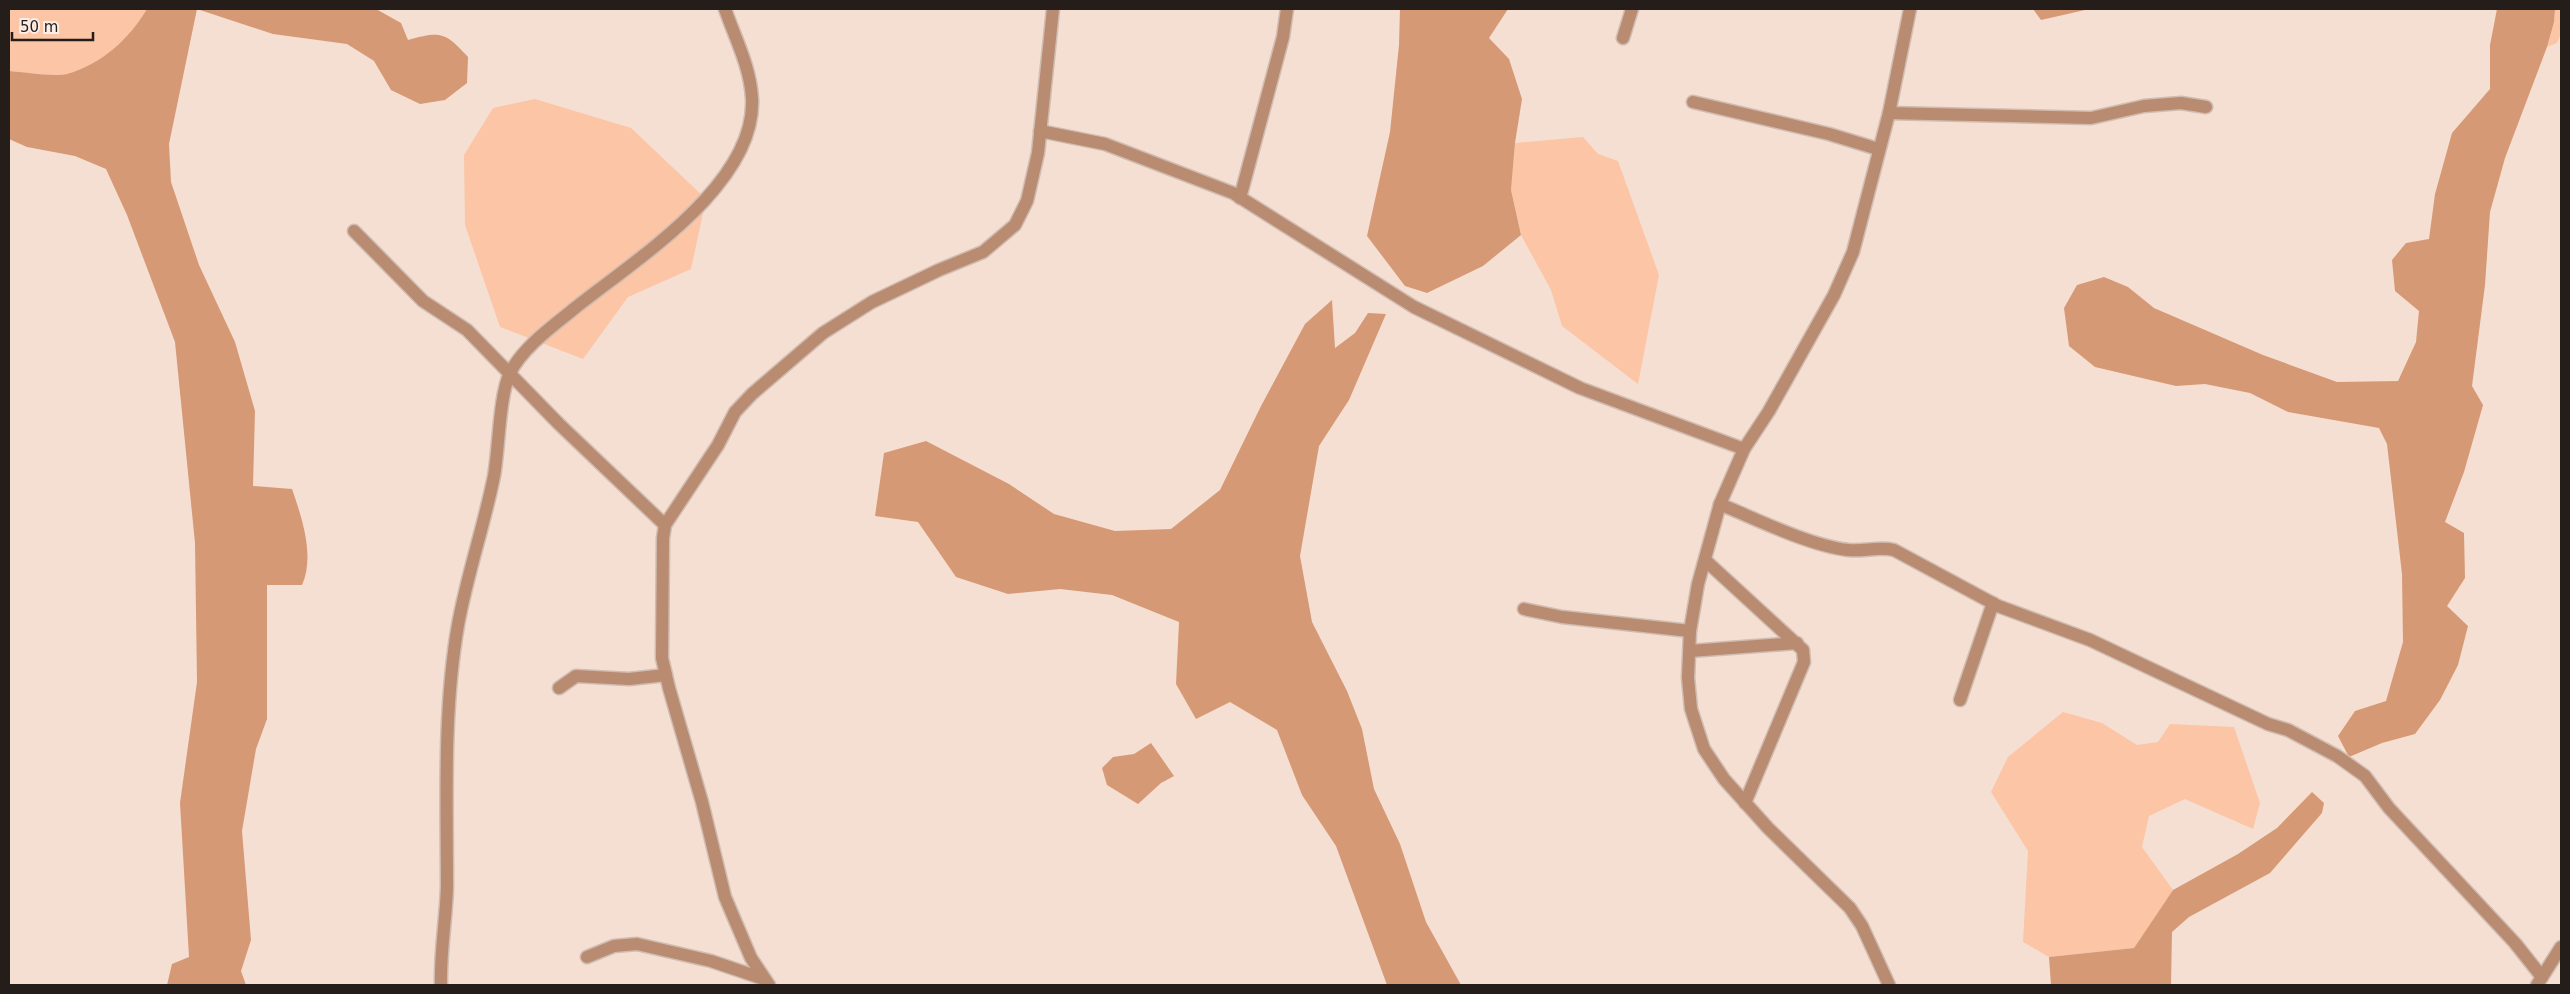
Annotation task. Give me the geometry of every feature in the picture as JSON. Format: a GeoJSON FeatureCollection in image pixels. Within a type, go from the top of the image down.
{"type":"FeatureCollection","features":[{"type":"Feature","properties":{"kind":"street"},"geometry":{"type":"LineString","coordinates":[[441,985],[446,902],[446,804],[451,678],[464,598],[494,475],[504,392],[509,374],[544,334],[676,228],[724,178],[749,131],[752,98],[743,56],[725,9]]}},
{"type":"Feature","properties":{"kind":"street"},"geometry":{"type":"LineString","coordinates":[[767,982],[744,944],[726,897],[662,658],[663,538],[665,525],[718,445],[735,412],[752,394],[823,333],[872,302],[938,270],[983,252],[1015,225],[1027,201],[1040,130],[1053,9]]}},
{"type":"Feature","properties":{"kind":"street"},"geometry":{"type":"LineString","coordinates":[[1240,198],[1283,37],[1287,9]]}},
{"type":"Feature","properties":{"kind":"street"},"geometry":{"type":"LineString","coordinates":[[1624,38],[1632,9]]}},
{"type":"Feature","properties":{"kind":"street"},"geometry":{"type":"LineString","coordinates":[[1889,985],[1862,926],[1850,908],[1744,803],[1724,779],[1704,749],[1691,709],[1688,678],[1690,632],[1705,560],[1720,504],[1744,449],[1789,376],[1834,295],[1853,252],[1878,149],[1889,113],[1910,9]]}},
{"type":"Feature","properties":{"kind":"street"},"geometry":{"type":"LineString","coordinates":[[1693,102],[1829,134],[1878,149]]}},
{"type":"Feature","properties":{"kind":"street"},"geometry":{"type":"LineString","coordinates":[[1889,113],[2091,118],[2153,105],[2181,103],[2206,107]]}},
{"type":"Feature","properties":{"kind":"street"},"geometry":{"type":"LineString","coordinates":[[1040,130],[1105,144],[1233,193],[1422,311],[1580,388],[1744,449]]}},
{"type":"Feature","properties":{"kind":"street"},"geometry":{"type":"LineString","coordinates":[[354,231],[423,302],[467,330],[509,374],[665,525]]}},
{"type":"Feature","properties":{"kind":"street"},"geometry":{"type":"LineString","coordinates":[[1720,504],[1764,523],[1847,550],[1867,550],[1883,547],[1894,550],[1992,603],[2090,640],[2268,724],[2288,730],[2337,756],[2365,776],[2389,808],[2515,943],[2540,981],[2561,947]]}},
{"type":"Feature","properties":{"kind":"street"},"geometry":{"type":"LineString","coordinates":[[1705,560],[1733,588],[1803,650],[1804,662],[1744,803]]}},
{"type":"Feature","properties":{"kind":"street"},"geometry":{"type":"LineString","coordinates":[[1960,700],[1992,603]]}},
{"type":"Feature","properties":{"kind":"street"},"geometry":{"type":"LineString","coordinates":[[1524,609],[1562,617],[1690,632]]}},
{"type":"Feature","properties":{"kind":"street"},"geometry":{"type":"LineString","coordinates":[[1690,651],[1797,643]]}},
{"type":"Feature","properties":{"kind":"street"},"geometry":{"type":"LineString","coordinates":[[559,688],[576,676],[629,679],[666,675]]}},
{"type":"Feature","properties":{"kind":"street"},"geometry":{"type":"LineString","coordinates":[[587,957],[614,946],[637,944],[711,961],[767,982]]}},
{"type":"Feature","properties":{"kind":"shaded area"},"geometry":{"type":"Polygon","coordinates":[[[9,9],[147,9],[123,40],[103,57],[80,70],[54,75],[9,71],[9,9]]]}},
{"type":"Feature","properties":{"kind":"shaded area"},"geometry":{"type":"Polygon","coordinates":[[[147,9],[197,9],[169,144],[171,182],[199,265],[235,342],[255,411],[253,486],[292,489],[306,537],[306,574],[302,585],[267,585],[267,719],[256,749],[242,831],[251,940],[241,971],[246,985],[167,985],[172,964],[189,957],[180,803],[197,682],[195,543],[175,342],[127,215],[106,169],[75,156],[27,147],[9,139],[9,71],[54,75],[80,70],[103,57],[123,40],[147,9]]]}},
{"type":"Feature","properties":{"kind":"shaded area"},"geometry":{"type":"Polygon","coordinates":[[[197,9],[376,9],[401,23],[408,40],[428,35],[448,38],[468,57],[467,83],[445,100],[420,104],[391,90],[374,61],[347,44],[273,34],[197,9]]]}},
{"type":"Feature","properties":{"kind":"shaded area"},"geometry":{"type":"Polygon","coordinates":[[[1400,9],[1508,9],[1489,38],[1509,59],[1522,99],[1515,143],[1511,190],[1521,235],[1483,266],[1427,293],[1405,286],[1367,236],[1390,132],[1399,45],[1400,9]]]}},
{"type":"Feature","properties":{"kind":"shaded area"},"geometry":{"type":"Polygon","coordinates":[[[2033,9],[2085,9],[2085,10],[2041,20],[2033,9]]]}},
{"type":"Feature","properties":{"kind":"shaded area"},"geometry":{"type":"Polygon","coordinates":[[[2497,9],[2555,9],[2554,22],[2547,47],[2505,158],[2490,212],[2485,285],[2472,386],[2483,405],[2464,472],[2445,522],[2464,533],[2465,578],[2447,606],[2468,626],[2458,665],[2440,700],[2415,734],[2382,743],[2349,757],[2338,736],[2355,711],[2386,701],[2403,642],[2402,574],[2387,444],[2379,428],[2288,412],[2250,393],[2205,384],[2176,386],[2095,367],[2069,346],[2064,308],[2077,285],[2104,277],[2128,287],[2154,308],[2263,355],[2337,382],[2398,381],[2416,342],[2419,311],[2395,291],[2392,260],[2406,243],[2429,239],[2435,194],[2452,133],[2490,89],[2490,45],[2497,9]]]}},
{"type":"Feature","properties":{"kind":"shaded area"},"geometry":{"type":"Polygon","coordinates":[[[2555,9],[2561,9],[2561,33],[2557,43],[2547,47],[2554,22],[2555,9]]]}},
{"type":"Feature","properties":{"kind":"shaded area"},"geometry":{"type":"Polygon","coordinates":[[[535,99],[631,128],[706,199],[691,269],[628,297],[583,359],[500,327],[465,225],[464,155],[493,108],[535,99]]]}},
{"type":"Feature","properties":{"kind":"shaded area"},"geometry":{"type":"Polygon","coordinates":[[[1583,137],[1598,154],[1618,161],[1659,275],[1638,384],[1562,326],[1551,290],[1521,235],[1511,190],[1515,143],[1583,137]]]}},
{"type":"Feature","properties":{"kind":"shaded area"},"geometry":{"type":"Polygon","coordinates":[[[1332,300],[1335,348],[1355,333],[1368,313],[1386,314],[1349,400],[1319,446],[1300,556],[1312,622],[1347,691],[1362,729],[1374,789],[1400,844],[1426,922],[1461,985],[1387,985],[1336,846],[1302,795],[1277,730],[1230,702],[1196,719],[1176,684],[1179,622],[1112,595],[1060,589],[1008,594],[956,577],[918,522],[875,516],[884,453],[926,441],[1009,484],[1054,514],[1115,531],[1171,529],[1220,490],[1260,408],[1305,324],[1332,300]]]}},
{"type":"Feature","properties":{"kind":"shaded area"},"geometry":{"type":"Polygon","coordinates":[[[2063,712],[2102,723],[2137,745],[2158,742],[2170,724],[2234,727],[2260,803],[2253,829],[2185,799],[2149,816],[2142,847],[2173,890],[2134,948],[2049,957],[2023,942],[2028,851],[1991,792],[2008,757],[2063,712]]]}},
{"type":"Feature","properties":{"kind":"shaded area"},"geometry":{"type":"Polygon","coordinates":[[[1151,743],[1174,776],[1161,783],[1138,804],[1107,785],[1102,768],[1113,757],[1134,754],[1151,743]]]}},
{"type":"Feature","properties":{"kind":"shaded area"},"geometry":{"type":"Polygon","coordinates":[[[2312,792],[2324,803],[2322,813],[2270,873],[2189,917],[2172,932],[2171,985],[2051,985],[2049,957],[2134,948],[2173,890],[2238,854],[2277,828],[2312,792]]]}}]}
